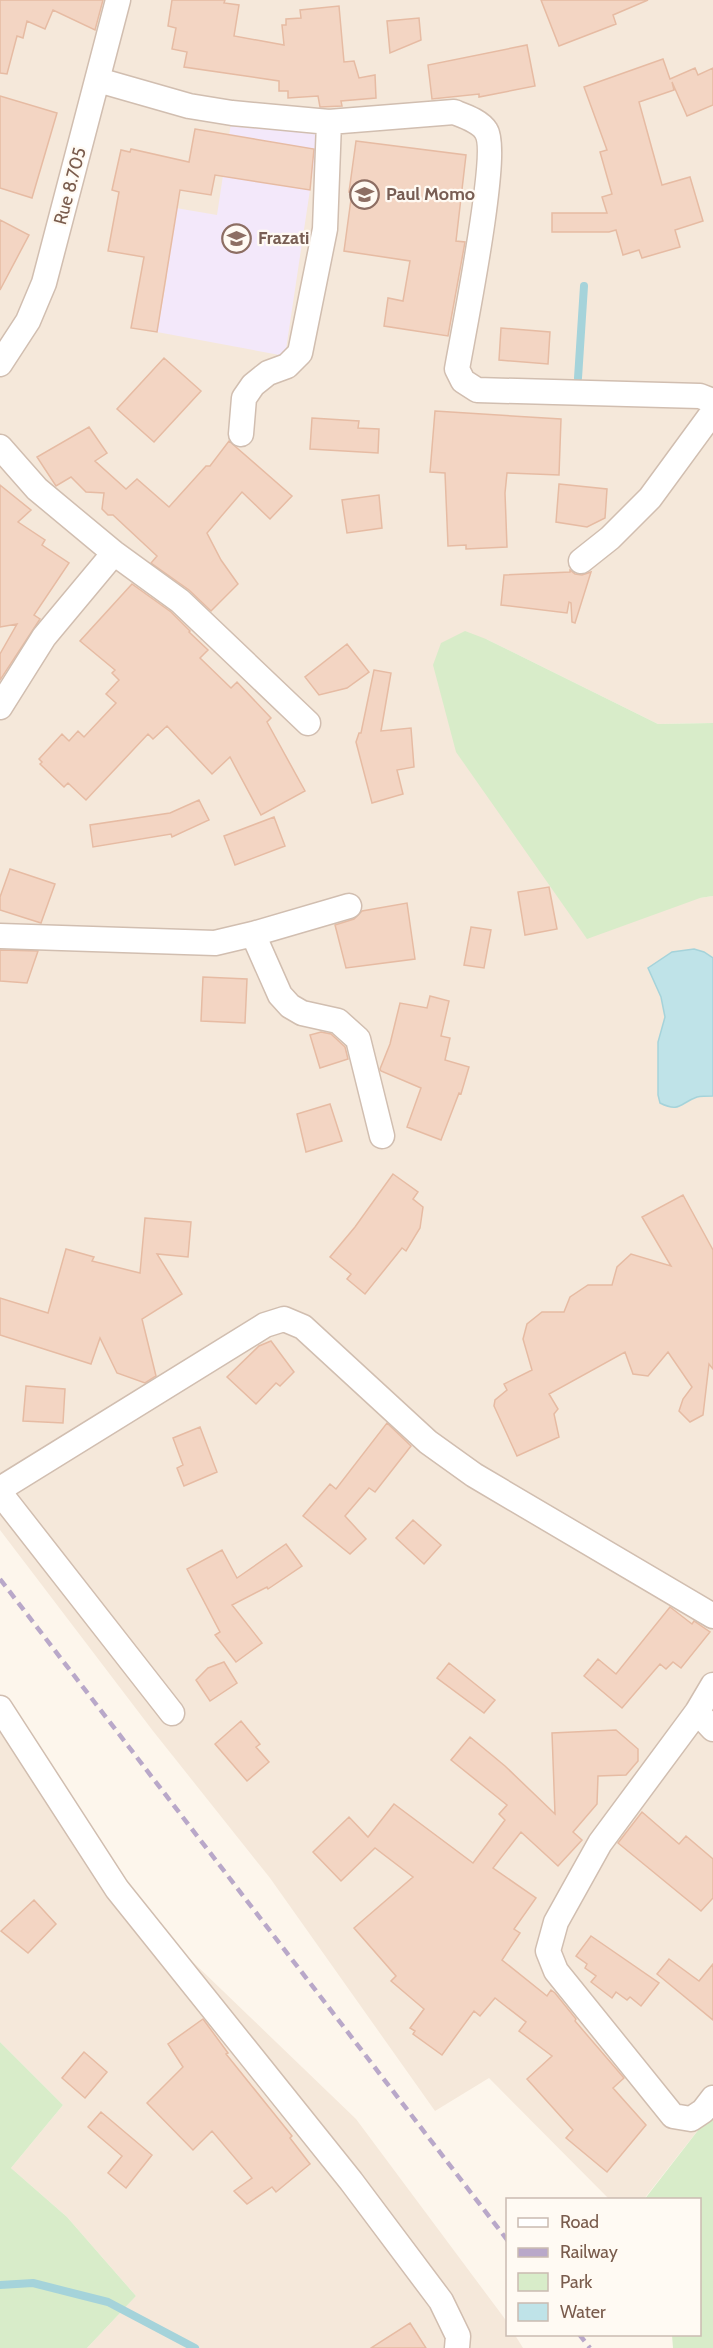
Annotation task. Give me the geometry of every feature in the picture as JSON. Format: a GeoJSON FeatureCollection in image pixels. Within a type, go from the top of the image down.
{"type":"FeatureCollection","features":[{"type":"Feature","properties":{"kind":"street","name":"Rue 8.705"},"geometry":{"type":"LineString","coordinates":[[2,355],[27,321],[44,283],[118,0]]}},
{"type":"Feature","properties":{"kind":"street"},"geometry":{"type":"LineString","coordinates":[[98,80],[189,106],[232,113],[329,122],[454,112],[471,120],[486,130],[490,146],[480,240],[457,369],[464,381],[477,390],[700,396],[713,401]]}},
{"type":"Feature","properties":{"kind":"street"},"geometry":{"type":"LineString","coordinates":[[241,434],[244,398],[253,385],[268,373],[287,366],[300,353],[325,229],[329,122]]}},
{"type":"Feature","properties":{"kind":"street"},"geometry":{"type":"LineString","coordinates":[[581,561],[610,538],[650,498],[713,412]]}},
{"type":"Feature","properties":{"kind":"street"},"geometry":{"type":"LineString","coordinates":[[0,447],[37,489],[114,553],[180,600],[308,723]]}},
{"type":"Feature","properties":{"kind":"street"},"geometry":{"type":"LineString","coordinates":[[0,707],[44,637],[114,553]]}},
{"type":"Feature","properties":{"kind":"street"},"geometry":{"type":"LineString","coordinates":[[0,936],[215,942],[253,934],[349,906]]}},
{"type":"Feature","properties":{"kind":"street"},"geometry":{"type":"LineString","coordinates":[[253,934],[280,995],[290,1006],[302,1013],[338,1021],[358,1039],[382,1136]]}},
{"type":"Feature","properties":{"kind":"street"},"geometry":{"type":"LineString","coordinates":[[172,1713],[0,1491],[265,1325],[284,1319],[303,1327],[428,1442],[474,1475],[713,1616]]}},
{"type":"Feature","properties":{"kind":"street"},"geometry":{"type":"LineString","coordinates":[[713,1685],[705,1720],[600,1843],[556,1922],[548,1951],[555,1971],[673,2116],[691,2119],[703,2111],[713,2098]]}},
{"type":"Feature","properties":{"kind":"street"},"geometry":{"type":"LineString","coordinates":[[0,1708],[117,1889],[351,2181],[441,2301],[458,2336],[457,2348]]}},
{"type":"Feature","properties":{"kind":"shaded area"},"geometry":{"type":"Polygon","coordinates":[[[0,0],[713,0],[713,723],[658,724],[486,639],[700,898],[713,896],[713,2111],[645,2198],[608,2198],[489,2078],[435,2111],[270,1878],[153,1731],[0,1530],[0,0]]]}},
{"type":"Feature","properties":{"kind":"shaded area","name":"Frazati"},"geometry":{"type":"Polygon","coordinates":[[[231,123],[319,130],[285,356],[157,332],[176,208],[217,215],[231,123]]]}},
{"type":"Feature","properties":{"kind":"shaded area"},"geometry":{"type":"Polygon","coordinates":[[[0,1708],[117,1889],[356,2119],[505,2319],[506,2336],[516,2336],[523,2348],[87,2348],[136,2296],[67,2217],[11,2168],[63,2105],[0,2042],[0,1708]]]}},
{"type":"Feature","properties":{"kind":"green space"},"geometry":{"type":"Polygon","coordinates":[[[465,631],[486,639],[658,724],[713,723],[713,896],[700,898],[587,939],[456,752],[433,665],[441,643],[465,631]]]}},
{"type":"Feature","properties":{"kind":"green space"},"geometry":{"type":"Polygon","coordinates":[[[0,2042],[63,2105],[11,2168],[67,2217],[136,2296],[87,2348],[0,2348],[0,2042]]]}},
{"type":"Feature","properties":{"kind":"green space"},"geometry":{"type":"Polygon","coordinates":[[[713,2111],[713,2348],[673,2348],[672,2336],[701,2336],[701,2198],[646,2198],[713,2111]]]}},
{"type":"Feature","properties":{"kind":"water"},"geometry":{"type":"Polygon","coordinates":[[[694,949],[713,958],[713,1096],[697,1097],[680,1106],[672,1107],[660,1103],[658,1095],[658,1042],[665,1017],[661,997],[648,968],[672,952],[694,949]]]}},
{"type":"Feature","properties":{"kind":"building"},"geometry":{"type":"Polygon","coordinates":[[[0,0],[103,0],[95,30],[53,10],[45,29],[27,21],[23,38],[17,36],[7,74],[0,73],[0,0]]]}},
{"type":"Feature","properties":{"kind":"building"},"geometry":{"type":"Polygon","coordinates":[[[172,0],[225,0],[224,3],[239,5],[234,36],[284,45],[282,25],[286,25],[286,19],[301,18],[300,10],[339,6],[344,62],[354,61],[359,78],[375,75],[376,98],[341,101],[342,106],[320,107],[318,96],[288,98],[288,91],[279,91],[279,81],[184,67],[187,52],[172,49],[176,28],[168,26],[172,0]]]}},
{"type":"Feature","properties":{"kind":"building"},"geometry":{"type":"Polygon","coordinates":[[[541,0],[648,0],[613,15],[616,24],[559,46],[541,0]]]}},
{"type":"Feature","properties":{"kind":"building"},"geometry":{"type":"Polygon","coordinates":[[[419,18],[421,40],[390,53],[387,21],[419,18]]]}},
{"type":"Feature","properties":{"kind":"building"},"geometry":{"type":"Polygon","coordinates":[[[527,45],[535,86],[479,97],[479,94],[432,99],[428,65],[527,45]]]}},
{"type":"Feature","properties":{"kind":"building"},"geometry":{"type":"Polygon","coordinates":[[[663,59],[670,79],[695,68],[698,75],[713,68],[713,105],[687,116],[672,82],[674,90],[639,102],[662,185],[690,177],[703,221],[675,230],[680,247],[642,258],[639,250],[623,255],[616,230],[552,232],[552,213],[607,213],[602,197],[612,194],[600,152],[607,150],[584,87],[663,59]]]}},
{"type":"Feature","properties":{"kind":"building"},"geometry":{"type":"Polygon","coordinates":[[[0,96],[57,113],[32,198],[0,188],[0,96]]]}},
{"type":"Feature","properties":{"kind":"building"},"geometry":{"type":"Polygon","coordinates":[[[195,129],[314,149],[310,190],[215,175],[211,195],[180,190],[157,332],[131,328],[144,257],[108,251],[119,192],[112,190],[121,150],[130,152],[131,149],[189,162],[195,129]]]}},
{"type":"Feature","properties":{"kind":"building"},"geometry":{"type":"Polygon","coordinates":[[[356,141],[466,155],[456,241],[465,242],[448,336],[384,326],[388,298],[403,301],[410,261],[344,251],[356,141]]]}},
{"type":"Feature","properties":{"kind":"building"},"geometry":{"type":"Polygon","coordinates":[[[0,220],[29,235],[0,290],[0,220]]]}},
{"type":"Feature","properties":{"kind":"building"},"geometry":{"type":"Polygon","coordinates":[[[501,328],[550,332],[548,364],[499,360],[501,328]]]}},
{"type":"Feature","properties":{"kind":"building"},"geometry":{"type":"Polygon","coordinates":[[[164,358],[201,391],[154,442],[117,409],[164,358]]]}},
{"type":"Feature","properties":{"kind":"building"},"geometry":{"type":"Polygon","coordinates":[[[435,411],[561,419],[559,475],[507,473],[505,493],[507,547],[466,549],[466,545],[448,546],[445,473],[430,472],[435,411]]]}},
{"type":"Feature","properties":{"kind":"building"},"geometry":{"type":"Polygon","coordinates":[[[312,418],[359,421],[358,428],[379,429],[378,453],[310,449],[312,418]]]}},
{"type":"Feature","properties":{"kind":"building"},"geometry":{"type":"Polygon","coordinates":[[[89,427],[107,453],[95,461],[126,489],[137,479],[169,507],[206,466],[210,466],[229,441],[292,496],[270,519],[242,492],[207,533],[221,560],[238,584],[211,611],[189,590],[151,563],[157,556],[113,515],[108,515],[102,509],[104,493],[86,492],[71,477],[56,486],[37,457],[89,427]]]}},
{"type":"Feature","properties":{"kind":"building"},"geometry":{"type":"Polygon","coordinates":[[[559,484],[607,489],[605,518],[587,527],[556,522],[559,484]]]}},
{"type":"Feature","properties":{"kind":"building"},"geometry":{"type":"Polygon","coordinates":[[[0,485],[31,510],[18,522],[45,540],[42,545],[69,563],[34,615],[40,619],[0,680],[0,654],[17,624],[0,627],[0,485]]]}},
{"type":"Feature","properties":{"kind":"building"},"geometry":{"type":"Polygon","coordinates":[[[379,495],[382,528],[347,533],[342,500],[379,495]]]}},
{"type":"Feature","properties":{"kind":"building"},"geometry":{"type":"Polygon","coordinates":[[[570,570],[582,575],[591,572],[575,623],[572,622],[571,603],[569,602],[567,613],[501,605],[504,575],[570,572],[570,570]]]}},
{"type":"Feature","properties":{"kind":"building"},"geometry":{"type":"Polygon","coordinates":[[[132,584],[171,612],[208,650],[200,658],[231,688],[237,682],[271,718],[267,722],[305,791],[261,815],[230,757],[212,774],[167,726],[153,739],[148,734],[86,800],[68,783],[64,787],[40,764],[42,762],[39,759],[62,734],[69,741],[78,731],[84,737],[116,703],[106,694],[119,680],[112,673],[115,670],[80,641],[132,584]]]}},
{"type":"Feature","properties":{"kind":"building"},"geometry":{"type":"Polygon","coordinates":[[[347,644],[369,672],[347,688],[319,695],[305,677],[347,644]]]}},
{"type":"Feature","properties":{"kind":"building"},"geometry":{"type":"Polygon","coordinates":[[[374,670],[391,673],[381,731],[411,728],[414,767],[397,770],[403,794],[372,803],[356,742],[361,733],[374,670]]]}},
{"type":"Feature","properties":{"kind":"building"},"geometry":{"type":"Polygon","coordinates":[[[199,800],[209,820],[172,837],[171,834],[93,847],[90,825],[170,813],[199,800]]]}},
{"type":"Feature","properties":{"kind":"building"},"geometry":{"type":"Polygon","coordinates":[[[274,817],[285,846],[235,865],[224,836],[274,817]]]}},
{"type":"Feature","properties":{"kind":"building"},"geometry":{"type":"Polygon","coordinates":[[[10,869],[55,884],[41,923],[0,910],[0,897],[10,869]]]}},
{"type":"Feature","properties":{"kind":"building"},"geometry":{"type":"Polygon","coordinates":[[[549,887],[557,929],[525,935],[518,892],[549,887]]]}},
{"type":"Feature","properties":{"kind":"building"},"geometry":{"type":"Polygon","coordinates":[[[407,903],[415,959],[346,968],[335,925],[354,919],[362,911],[407,903]]]}},
{"type":"Feature","properties":{"kind":"building"},"geometry":{"type":"Polygon","coordinates":[[[471,927],[491,930],[484,968],[464,965],[471,927]]]}},
{"type":"Feature","properties":{"kind":"building"},"geometry":{"type":"Polygon","coordinates":[[[0,950],[38,951],[27,983],[0,981],[0,950]]]}},
{"type":"Feature","properties":{"kind":"building"},"geometry":{"type":"Polygon","coordinates":[[[203,977],[247,979],[245,1023],[201,1021],[203,977]]]}},
{"type":"Feature","properties":{"kind":"building"},"geometry":{"type":"Polygon","coordinates":[[[430,996],[449,1001],[441,1036],[450,1038],[445,1060],[469,1067],[461,1094],[459,1093],[441,1140],[407,1127],[421,1088],[380,1069],[390,1044],[400,1003],[427,1008],[430,996]]]}},
{"type":"Feature","properties":{"kind":"building"},"geometry":{"type":"Polygon","coordinates":[[[321,1032],[331,1034],[345,1047],[348,1059],[320,1068],[310,1035],[321,1032]]]}},
{"type":"Feature","properties":{"kind":"building"},"geometry":{"type":"Polygon","coordinates":[[[330,1104],[342,1141],[306,1152],[297,1114],[330,1104]]]}},
{"type":"Feature","properties":{"kind":"building"},"geometry":{"type":"Polygon","coordinates":[[[393,1174],[418,1192],[413,1199],[423,1207],[420,1228],[406,1251],[402,1248],[365,1294],[347,1279],[351,1274],[330,1257],[393,1174]]]}},
{"type":"Feature","properties":{"kind":"building"},"geometry":{"type":"Polygon","coordinates":[[[683,1195],[713,1250],[713,1369],[709,1364],[703,1415],[690,1422],[679,1411],[683,1399],[692,1387],[668,1352],[648,1376],[633,1374],[625,1352],[549,1394],[558,1409],[554,1414],[559,1437],[517,1456],[494,1406],[495,1400],[507,1390],[504,1384],[532,1370],[523,1339],[527,1324],[542,1312],[564,1312],[570,1297],[588,1285],[612,1285],[617,1267],[631,1254],[671,1266],[642,1217],[683,1195]]]}},
{"type":"Feature","properties":{"kind":"building"},"geometry":{"type":"Polygon","coordinates":[[[145,1218],[191,1222],[188,1257],[157,1254],[182,1294],[142,1319],[156,1376],[145,1383],[117,1373],[100,1338],[91,1364],[0,1335],[0,1298],[48,1313],[66,1249],[94,1257],[92,1261],[140,1273],[145,1218]]]}},
{"type":"Feature","properties":{"kind":"building"},"geometry":{"type":"Polygon","coordinates":[[[271,1341],[294,1372],[280,1386],[276,1383],[256,1404],[227,1377],[259,1346],[271,1341]]]}},
{"type":"Feature","properties":{"kind":"building"},"geometry":{"type":"Polygon","coordinates":[[[26,1386],[65,1389],[63,1423],[23,1421],[26,1386]]]}},
{"type":"Feature","properties":{"kind":"building"},"geometry":{"type":"Polygon","coordinates":[[[387,1423],[411,1446],[375,1492],[369,1488],[345,1516],[366,1539],[350,1554],[303,1516],[330,1484],[336,1489],[387,1423]]]}},
{"type":"Feature","properties":{"kind":"building"},"geometry":{"type":"Polygon","coordinates":[[[200,1427],[217,1472],[184,1486],[177,1468],[183,1465],[173,1438],[200,1427]]]}},
{"type":"Feature","properties":{"kind":"building"},"geometry":{"type":"Polygon","coordinates":[[[413,1520],[441,1545],[424,1564],[396,1538],[413,1520]]]}},
{"type":"Feature","properties":{"kind":"building"},"geometry":{"type":"Polygon","coordinates":[[[286,1544],[302,1566],[268,1589],[267,1587],[232,1605],[262,1643],[236,1662],[215,1635],[220,1632],[187,1569],[222,1550],[237,1578],[286,1544]]]}},
{"type":"Feature","properties":{"kind":"building"},"geometry":{"type":"Polygon","coordinates":[[[670,1607],[692,1624],[694,1621],[710,1632],[681,1668],[673,1662],[666,1669],[660,1664],[622,1708],[584,1676],[598,1659],[616,1674],[670,1607]]]}},
{"type":"Feature","properties":{"kind":"building"},"geometry":{"type":"Polygon","coordinates":[[[224,1662],[237,1683],[210,1701],[196,1680],[208,1668],[224,1662]]]}},
{"type":"Feature","properties":{"kind":"building"},"geometry":{"type":"Polygon","coordinates":[[[449,1663],[495,1700],[484,1713],[437,1678],[449,1663]]]}},
{"type":"Feature","properties":{"kind":"building"},"geometry":{"type":"Polygon","coordinates":[[[241,1721],[260,1744],[256,1747],[269,1762],[247,1781],[215,1744],[241,1721]]]}},
{"type":"Feature","properties":{"kind":"building"},"geometry":{"type":"Polygon","coordinates":[[[616,1730],[638,1749],[638,1761],[626,1775],[598,1776],[597,1804],[573,1832],[582,1840],[558,1866],[521,1832],[493,1868],[536,1898],[514,1929],[520,1933],[502,1960],[547,1996],[551,1990],[555,1993],[576,2019],[575,2021],[624,2078],[613,2088],[646,2125],[607,2172],[566,2138],[573,2130],[527,2079],[552,2056],[519,2031],[526,2022],[495,1998],[480,2016],[474,2011],[442,2055],[413,2034],[415,2031],[410,2028],[424,2009],[391,1981],[396,1976],[354,1928],[413,1877],[375,1848],[341,1881],[313,1852],[349,1817],[368,1837],[394,1804],[473,1863],[505,1820],[499,1814],[507,1805],[451,1760],[470,1737],[505,1766],[555,1814],[552,1733],[616,1730]]]}},
{"type":"Feature","properties":{"kind":"building"},"geometry":{"type":"Polygon","coordinates":[[[642,1812],[679,1844],[686,1836],[713,1859],[713,1898],[701,1911],[618,1843],[642,1812]]]}},
{"type":"Feature","properties":{"kind":"building"},"geometry":{"type":"Polygon","coordinates":[[[34,1900],[56,1924],[28,1953],[1,1931],[34,1900]]]}},
{"type":"Feature","properties":{"kind":"building"},"geometry":{"type":"Polygon","coordinates":[[[591,1936],[659,1983],[641,2006],[630,1997],[627,2000],[616,1992],[612,1998],[591,1982],[596,1976],[585,1968],[587,1964],[576,1956],[591,1936]]]}},
{"type":"Feature","properties":{"kind":"building"},"geometry":{"type":"Polygon","coordinates":[[[669,1959],[699,1981],[713,1964],[713,2020],[657,1974],[669,1959]]]}},
{"type":"Feature","properties":{"kind":"building"},"geometry":{"type":"Polygon","coordinates":[[[203,2019],[228,2053],[226,2054],[292,2136],[290,2138],[310,2164],[276,2192],[272,2187],[247,2204],[234,2191],[252,2178],[212,2131],[193,2150],[147,2103],[183,2067],[168,2044],[203,2019]]]}},
{"type":"Feature","properties":{"kind":"building"},"geometry":{"type":"Polygon","coordinates":[[[84,2052],[107,2072],[85,2098],[62,2078],[84,2052]]]}},
{"type":"Feature","properties":{"kind":"building"},"geometry":{"type":"Polygon","coordinates":[[[101,2112],[152,2155],[126,2188],[108,2173],[122,2156],[88,2127],[101,2112]]]}},
{"type":"Feature","properties":{"kind":"building"},"geometry":{"type":"Polygon","coordinates":[[[410,2323],[426,2348],[371,2348],[410,2323]]]}},
{"type":"Feature","properties":{"kind":"waterway"},"geometry":{"type":"LineString","coordinates":[[578,378],[584,286]]}},
{"type":"Feature","properties":{"kind":"waterway"},"geometry":{"type":"LineString","coordinates":[[0,2285],[33,2283],[108,2302],[195,2348]]}},
{"type":"Feature","properties":{"kind":"railway"},"geometry":{"type":"LineString","coordinates":[[0,1579],[506,2238]]}},
{"type":"Feature","properties":{"kind":"railway"},"geometry":{"type":"LineString","coordinates":[[581,2336],[590,2348]]}},
{"type":"Feature","properties":{"kind":"place","name":"Paul Momo"},"geometry":{"type":"Point","coordinates":[365,194]}},
{"type":"Feature","properties":{"kind":"place","name":"Frazati"},"geometry":{"type":"Point","coordinates":[237,238]}}]}
